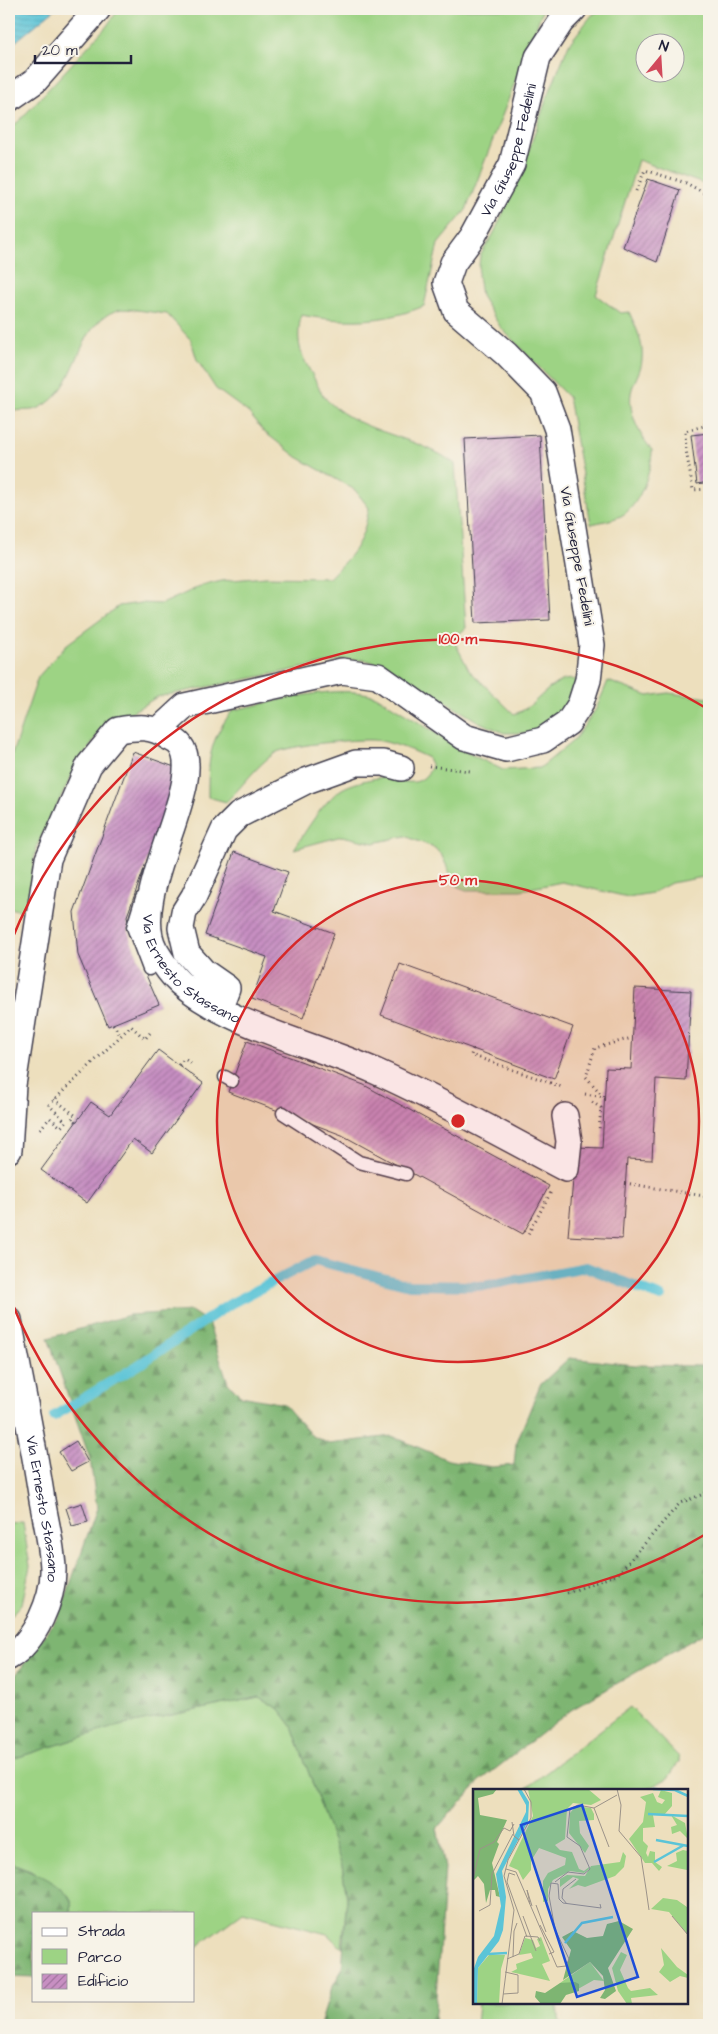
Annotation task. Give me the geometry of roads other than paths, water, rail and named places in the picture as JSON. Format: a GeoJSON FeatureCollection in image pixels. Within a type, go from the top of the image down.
{"type":"FeatureCollection","features":[{"type":"Feature","properties":{"kind":"street"},"geometry":{"type":"LineString","coordinates":[[9,99],[35,81],[98,9]]}},
{"type":"Feature","properties":{"kind":"street","name":"Via Giuseppe Fedelini"},"geometry":{"type":"LineString","coordinates":[[159,730],[185,706],[342,671],[378,676],[464,737],[506,749],[543,740],[568,723],[580,705],[588,680],[592,645],[557,430],[543,392],[506,354],[456,311],[446,283],[453,262],[473,236],[512,164],[538,57],[561,22],[574,9]]}},
{"type":"Feature","properties":{"kind":"street"},"geometry":{"type":"LineString","coordinates":[[9,1150],[13,1085],[48,859],[89,765],[118,730],[140,726],[159,730],[181,746],[185,760]]}},
{"type":"Feature","properties":{"kind":"street","name":"Via Ernesto Stassano"},"geometry":{"type":"LineString","coordinates":[[185,760],[184,792],[155,879],[148,919],[154,948],[179,982],[219,1009],[375,1071],[566,1169],[569,1141],[564,1116]]}},
{"type":"Feature","properties":{"kind":"street"},"geometry":{"type":"LineString","coordinates":[[219,1009],[227,988],[204,972],[186,953],[181,928],[184,912],[194,896],[224,830],[239,815],[306,781],[356,763],[382,763],[401,768]]}},
{"type":"Feature","properties":{"kind":"street","name":"Via Ernesto Stassano"},"geometry":{"type":"LineString","coordinates":[[9,1320],[36,1460],[53,1569],[49,1597],[34,1629],[21,1647],[9,1658]]}},
{"type":"Feature","properties":{"kind":"lane"},"geometry":{"type":"LineString","coordinates":[[149,968],[133,927],[152,864],[174,803],[185,760]]}},
{"type":"Feature","properties":{"kind":"lane"},"geometry":{"type":"LineString","coordinates":[[283,1113],[359,1162],[406,1174]]}},
{"type":"Feature","properties":{"kind":"water"},"geometry":{"type":"Polygon","coordinates":[[[9,9],[55,9],[9,47],[9,9]]]}},
{"type":"Feature","properties":{"kind":"waterway"},"geometry":{"type":"LineString","coordinates":[[54,1416],[137,1366],[230,1304],[315,1260],[409,1285],[483,1286],[586,1267],[661,1297]]}}]}
